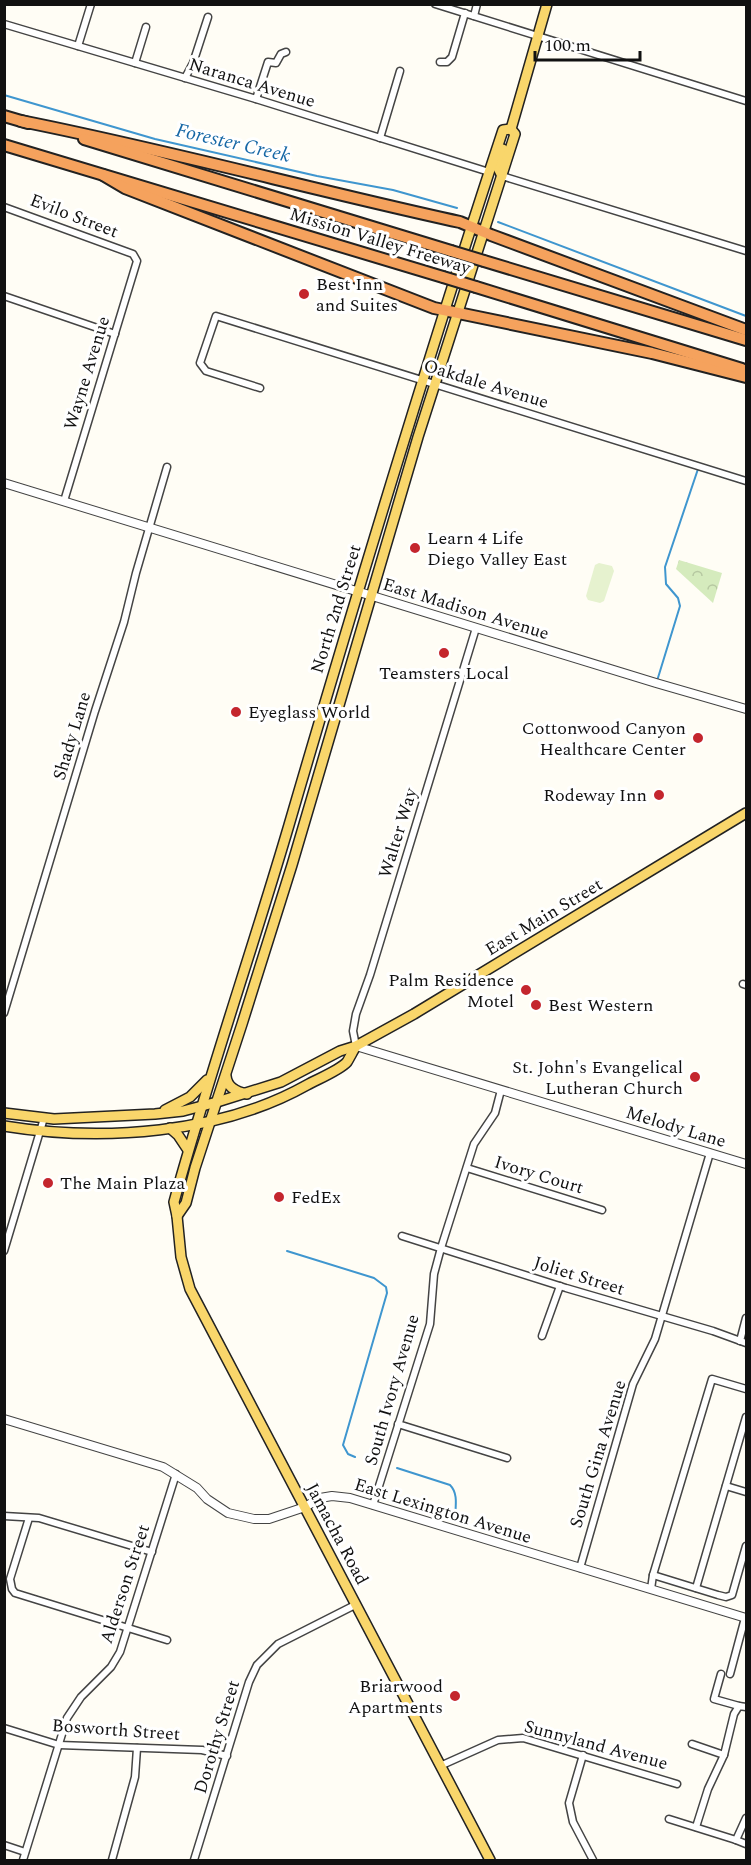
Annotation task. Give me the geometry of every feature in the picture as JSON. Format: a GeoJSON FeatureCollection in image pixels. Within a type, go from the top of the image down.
{"type":"FeatureCollection","features":[{"type":"Feature","properties":{"kind":"highway","name":"Mission Valley Freeway"},"geometry":{"type":"LineString","coordinates":[[4,116],[747,340]]}},
{"type":"Feature","properties":{"kind":"highway"},"geometry":{"type":"LineString","coordinates":[[21,121],[120,141],[460,222],[747,330]]}},
{"type":"Feature","properties":{"kind":"highway","name":"Mission Valley Freeway"},"geometry":{"type":"LineString","coordinates":[[4,145],[747,370]]}},
{"type":"Feature","properties":{"kind":"highway"},"geometry":{"type":"LineString","coordinates":[[103,175],[124,188],[339,272],[444,309],[652,353],[747,377]]}},
{"type":"Feature","properties":{"kind":"main road","name":"North 2nd Street"},"geometry":{"type":"LineString","coordinates":[[511,129],[547,4]]}},
{"type":"Feature","properties":{"kind":"main road","name":"North 2nd Street"},"geometry":{"type":"LineString","coordinates":[[201,1106],[272,880],[444,309],[503,130],[511,129]]}},
{"type":"Feature","properties":{"kind":"main road","name":"North 2nd Street"},"geometry":{"type":"LineString","coordinates":[[217,1102],[298,844],[418,437],[515,134],[511,129]]}},
{"type":"Feature","properties":{"kind":"main road"},"geometry":{"type":"LineString","coordinates":[[501,138],[503,145],[498,168],[502,176]]}},
{"type":"Feature","properties":{"kind":"main road"},"geometry":{"type":"LineString","coordinates":[[489,172],[493,175],[494,180],[486,208],[489,216]]}},
{"type":"Feature","properties":{"kind":"main road"},"geometry":{"type":"LineString","coordinates":[[323,709],[326,711],[330,725],[330,737]]}},
{"type":"Feature","properties":{"kind":"main road","name":"East Main Street"},"geometry":{"type":"LineString","coordinates":[[4,1113],[44,1118],[155,1114],[217,1102],[281,1082],[340,1051],[356,1046],[414,1014],[747,813]]}},
{"type":"Feature","properties":{"kind":"main road"},"geometry":{"type":"LineString","coordinates":[[288,827],[291,838],[298,844]]}},
{"type":"Feature","properties":{"kind":"main road"},"geometry":{"type":"LineString","coordinates":[[272,880],[272,897],[274,907],[277,908]]}},
{"type":"Feature","properties":{"kind":"main road"},"geometry":{"type":"LineString","coordinates":[[263,906],[269,935]]}},
{"type":"Feature","properties":{"kind":"main road","name":"East Main Street"},"geometry":{"type":"LineString","coordinates":[[4,1126],[40,1131],[101,1133],[196,1124],[245,1112],[288,1096],[346,1063],[356,1046]]}},
{"type":"Feature","properties":{"kind":"main road"},"geometry":{"type":"LineString","coordinates":[[225,1074],[226,1082],[234,1090],[247,1094]]}},
{"type":"Feature","properties":{"kind":"main road"},"geometry":{"type":"LineString","coordinates":[[155,1114],[190,1097],[210,1078]]}},
{"type":"Feature","properties":{"kind":"main road"},"geometry":{"type":"LineString","coordinates":[[177,1216],[186,1203],[217,1102]]}},
{"type":"Feature","properties":{"kind":"main road","name":"Jamacha Road"},"geometry":{"type":"LineString","coordinates":[[201,1106],[174,1202],[181,1257],[190,1289],[490,1860]]}},
{"type":"Feature","properties":{"kind":"main road"},"geometry":{"type":"LineString","coordinates":[[170,1128],[188,1150]]}},
{"type":"Feature","properties":{"kind":"street"},"geometry":{"type":"LineString","coordinates":[[78,46],[91,4]]}},
{"type":"Feature","properties":{"kind":"street"},"geometry":{"type":"LineString","coordinates":[[435,4],[747,100]]}},
{"type":"Feature","properties":{"kind":"street"},"geometry":{"type":"LineString","coordinates":[[474,16],[477,4]]}},
{"type":"Feature","properties":{"kind":"street"},"geometry":{"type":"LineString","coordinates":[[441,62],[447,62],[452,57],[465,14]]}},
{"type":"Feature","properties":{"kind":"street"},"geometry":{"type":"LineString","coordinates":[[185,78],[193,63],[208,17]]}},
{"type":"Feature","properties":{"kind":"street","name":"Naranca Avenue"},"geometry":{"type":"LineString","coordinates":[[4,24],[256,99],[489,172]]}},
{"type":"Feature","properties":{"kind":"street"},"geometry":{"type":"LineString","coordinates":[[135,63],[146,27]]}},
{"type":"Feature","properties":{"kind":"street"},"geometry":{"type":"LineString","coordinates":[[256,99],[268,62],[276,63],[281,54],[286,52]]}},
{"type":"Feature","properties":{"kind":"street"},"geometry":{"type":"LineString","coordinates":[[380,138],[400,71]]}},
{"type":"Feature","properties":{"kind":"street"},"geometry":{"type":"LineString","coordinates":[[502,176],[747,251]]}},
{"type":"Feature","properties":{"kind":"street","name":"Evilo Street"},"geometry":{"type":"LineString","coordinates":[[4,207],[133,254]]}},
{"type":"Feature","properties":{"kind":"street","name":"Wayne Avenue"},"geometry":{"type":"LineString","coordinates":[[64,501],[137,261],[133,254]]}},
{"type":"Feature","properties":{"kind":"street"},"geometry":{"type":"LineString","coordinates":[[4,296],[115,334]]}},
{"type":"Feature","properties":{"kind":"street","name":"Oakdale Avenue"},"geometry":{"type":"LineString","coordinates":[[261,388],[206,371],[200,363],[216,316],[747,481]]}},
{"type":"Feature","properties":{"kind":"street","name":"Shady Lane"},"geometry":{"type":"LineString","coordinates":[[4,1013],[124,622],[167,467]]}},
{"type":"Feature","properties":{"kind":"street","name":"East Madison Avenue"},"geometry":{"type":"LineString","coordinates":[[4,483],[656,684],[747,709]]}},
{"type":"Feature","properties":{"kind":"street","name":"Walter Way"},"geometry":{"type":"LineString","coordinates":[[356,1046],[352,1031],[356,1014],[476,628]]}},
{"type":"Feature","properties":{"kind":"street","name":"Melody Lane"},"geometry":{"type":"LineString","coordinates":[[356,1046],[747,1164]]}},
{"type":"Feature","properties":{"kind":"street","name":"South Ivory Avenue"},"geometry":{"type":"LineString","coordinates":[[373,1505],[430,1324],[434,1274],[441,1248],[474,1144],[495,1113],[501,1090]]}},
{"type":"Feature","properties":{"kind":"street"},"geometry":{"type":"LineString","coordinates":[[4,1251],[44,1118]]}},
{"type":"Feature","properties":{"kind":"street","name":"South Gina Avenue"},"geometry":{"type":"LineString","coordinates":[[580,1568],[633,1384],[655,1339],[710,1153]]}},
{"type":"Feature","properties":{"kind":"street","name":"Ivory Court"},"geometry":{"type":"LineString","coordinates":[[466,1168],[602,1209]]}},
{"type":"Feature","properties":{"kind":"street","name":"Joliet Street"},"geometry":{"type":"LineString","coordinates":[[402,1236],[743,1342]]}},
{"type":"Feature","properties":{"kind":"street"},"geometry":{"type":"LineString","coordinates":[[542,1336],[560,1286]]}},
{"type":"Feature","properties":{"kind":"street"},"geometry":{"type":"LineString","coordinates":[[743,1342],[747,1318]]}},
{"type":"Feature","properties":{"kind":"street"},"geometry":{"type":"LineString","coordinates":[[651,1589],[653,1575],[712,1378],[747,1389]]}},
{"type":"Feature","properties":{"kind":"street"},"geometry":{"type":"LineString","coordinates":[[696,1588],[747,1417]]}},
{"type":"Feature","properties":{"kind":"street","name":"East Lexington Avenue"},"geometry":{"type":"LineString","coordinates":[[4,1419],[163,1467],[196,1488],[207,1499],[228,1513],[269,1519],[305,1507],[320,1498],[332,1496],[350,1498],[746,1618]]}},
{"type":"Feature","properties":{"kind":"street"},"geometry":{"type":"LineString","coordinates":[[399,1424],[507,1458]]}},
{"type":"Feature","properties":{"kind":"street","name":"Alderson Street"},"geometry":{"type":"LineString","coordinates":[[23,1860],[67,1718],[87,1690],[111,1667],[120,1652],[176,1474]]}},
{"type":"Feature","properties":{"kind":"street"},"geometry":{"type":"LineString","coordinates":[[726,1486],[747,1492]]}},
{"type":"Feature","properties":{"kind":"street"},"geometry":{"type":"LineString","coordinates":[[4,1516],[56,1522],[152,1552]]}},
{"type":"Feature","properties":{"kind":"street"},"geometry":{"type":"LineString","coordinates":[[29,1518],[10,1579],[15,1593],[166,1640]]}},
{"type":"Feature","properties":{"kind":"street"},"geometry":{"type":"LineString","coordinates":[[653,1575],[726,1597],[732,1595],[747,1545]]}},
{"type":"Feature","properties":{"kind":"street","name":"Dorothy Street"},"geometry":{"type":"LineString","coordinates":[[194,1860],[256,1665],[278,1644],[356,1605]]}},
{"type":"Feature","properties":{"kind":"street"},"geometry":{"type":"LineString","coordinates":[[730,1674],[746,1618]]}},
{"type":"Feature","properties":{"kind":"street"},"geometry":{"type":"LineString","coordinates":[[721,1674],[714,1699],[747,1707]]}},
{"type":"Feature","properties":{"kind":"street"},"geometry":{"type":"LineString","coordinates":[[696,1827],[708,1789],[724,1755],[734,1714],[739,1706]]}},
{"type":"Feature","properties":{"kind":"street","name":"Bosworth Street"},"geometry":{"type":"LineString","coordinates":[[4,1728],[59,1745],[202,1750],[226,1756]]}},
{"type":"Feature","properties":{"kind":"street","name":"Sunnyland Avenue"},"geometry":{"type":"LineString","coordinates":[[440,1766],[498,1740],[513,1738],[536,1740],[677,1784]]}},
{"type":"Feature","properties":{"kind":"street"},"geometry":{"type":"LineString","coordinates":[[692,1744],[724,1755]]}},
{"type":"Feature","properties":{"kind":"street"},"geometry":{"type":"LineString","coordinates":[[112,1860],[135,1777],[137,1748]]}},
{"type":"Feature","properties":{"kind":"street"},"geometry":{"type":"LineString","coordinates":[[583,1755],[569,1803],[573,1821],[593,1860]]}},
{"type":"Feature","properties":{"kind":"street"},"geometry":{"type":"LineString","coordinates":[[736,1840],[747,1818]]}},
{"type":"Feature","properties":{"kind":"street"},"geometry":{"type":"LineString","coordinates":[[669,1819],[747,1844]]}},
{"type":"Feature","properties":{"kind":"street"},"geometry":{"type":"LineString","coordinates":[[4,1845],[25,1852]]}},
{"type":"Feature","properties":{"kind":"green space"},"geometry":{"type":"Polygon","coordinates":[[[679,560],[722,573],[713,603],[676,569],[679,560]]]}},
{"type":"Feature","properties":{"kind":"green space"},"geometry":{"type":"Polygon","coordinates":[[[599,563],[612,566],[614,571],[604,601],[600,603],[588,600],[586,596],[595,565],[599,563]]]}},
{"type":"Feature","properties":{"kind":"waterway","name":"Forester Creek"},"geometry":{"type":"LineString","coordinates":[[4,95],[155,139],[317,176],[393,190],[457,208]]}},
{"type":"Feature","properties":{"kind":"waterway","name":"Forester Creek"},"geometry":{"type":"LineString","coordinates":[[498,222],[746,316]]}},
{"type":"Feature","properties":{"kind":"waterway"},"geometry":{"type":"LineString","coordinates":[[657,681],[680,606],[678,598],[666,584],[665,567],[698,469]]}},
{"type":"Feature","properties":{"kind":"waterway"},"geometry":{"type":"LineString","coordinates":[[287,1251],[374,1278],[386,1287],[387,1293],[343,1445],[348,1454],[355,1457]]}},
{"type":"Feature","properties":{"kind":"waterway"},"geometry":{"type":"LineString","coordinates":[[397,1468],[450,1485],[456,1497],[455,1520]]}},
{"type":"Feature","properties":{"kind":"place","name":"Best Inn and Suites"},"geometry":{"type":"Point","coordinates":[304,294]}},
{"type":"Feature","properties":{"kind":"place","name":"Learn 4 Life Diego Valley East"},"geometry":{"type":"Point","coordinates":[415,548]}},
{"type":"Feature","properties":{"kind":"place","name":"Teamsters Local"},"geometry":{"type":"Point","coordinates":[444,653]}},
{"type":"Feature","properties":{"kind":"place","name":"Eyeglass World"},"geometry":{"type":"Point","coordinates":[236,712]}},
{"type":"Feature","properties":{"kind":"place","name":"Cottonwood Canyon Healthcare Center"},"geometry":{"type":"Point","coordinates":[698,738]}},
{"type":"Feature","properties":{"kind":"place","name":"Rodeway Inn"},"geometry":{"type":"Point","coordinates":[659,795]}},
{"type":"Feature","properties":{"kind":"place","name":"Palm Residence Motel"},"geometry":{"type":"Point","coordinates":[526,990]}},
{"type":"Feature","properties":{"kind":"place","name":"Best Western"},"geometry":{"type":"Point","coordinates":[536,1005]}},
{"type":"Feature","properties":{"kind":"place","name":"St. John's Evangelical Lutheran Church"},"geometry":{"type":"Point","coordinates":[695,1077]}},
{"type":"Feature","properties":{"kind":"place","name":"The Main Plaza"},"geometry":{"type":"Point","coordinates":[48,1183]}},
{"type":"Feature","properties":{"kind":"place","name":"FedEx"},"geometry":{"type":"Point","coordinates":[279,1197]}},
{"type":"Feature","properties":{"kind":"place","name":"Briarwood Apartments"},"geometry":{"type":"Point","coordinates":[455,1696]}}]}
